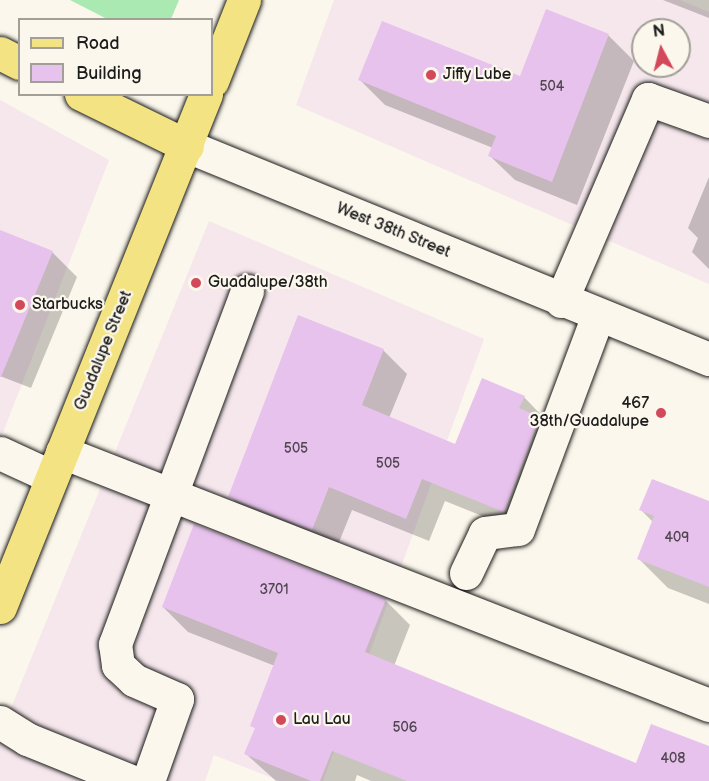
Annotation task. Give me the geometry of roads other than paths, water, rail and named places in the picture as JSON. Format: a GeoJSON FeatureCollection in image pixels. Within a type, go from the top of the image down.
{"type":"FeatureCollection","features":[{"type":"Feature","properties":{"kind":"main road"},"geometry":{"type":"LineString","coordinates":[[213,78],[244,0]]}},
{"type":"Feature","properties":{"kind":"main road"},"geometry":{"type":"LineString","coordinates":[[0,53],[18,62]]}},
{"type":"Feature","properties":{"kind":"main road","name":"West 38th Street"},"geometry":{"type":"LineString","coordinates":[[85,96],[187,146]]}},
{"type":"Feature","properties":{"kind":"main road","name":"Guadalupe Street"},"geometry":{"type":"LineString","coordinates":[[0,607],[205,96]]}},
{"type":"Feature","properties":{"kind":"street"},"geometry":{"type":"LineString","coordinates":[[561,301],[648,99],[709,121]]}},
{"type":"Feature","properties":{"kind":"street","name":"West 38th Street"},"geometry":{"type":"LineString","coordinates":[[187,146],[561,301],[709,358]]}},
{"type":"Feature","properties":{"kind":"street"},"geometry":{"type":"LineString","coordinates":[[148,781],[177,699],[134,680],[118,665],[115,644],[247,291]]}},
{"type":"Feature","properties":{"kind":"street"},"geometry":{"type":"LineString","coordinates":[[466,573],[485,533],[518,529],[598,315]]}},
{"type":"Feature","properties":{"kind":"street"},"geometry":{"type":"LineString","coordinates":[[0,453],[57,465],[171,495],[709,705]]}},
{"type":"Feature","properties":{"kind":"street"},"geometry":{"type":"LineString","coordinates":[[0,722],[27,739],[131,781]]}},
{"type":"Feature","properties":{"kind":"place","name":"Jiffy Lube"},"geometry":{"type":"Point","coordinates":[431,75]}},
{"type":"Feature","properties":{"kind":"place","name":"Guadalupe/38th"},"geometry":{"type":"Point","coordinates":[196,283]}},
{"type":"Feature","properties":{"kind":"place","name":"Starbucks"},"geometry":{"type":"Point","coordinates":[20,305]}},
{"type":"Feature","properties":{"kind":"place","name":"467 38th/Guadalupe"},"geometry":{"type":"Point","coordinates":[661,413]}},
{"type":"Feature","properties":{"kind":"place","name":"Lau Lau"},"geometry":{"type":"Point","coordinates":[281,720]}}]}
